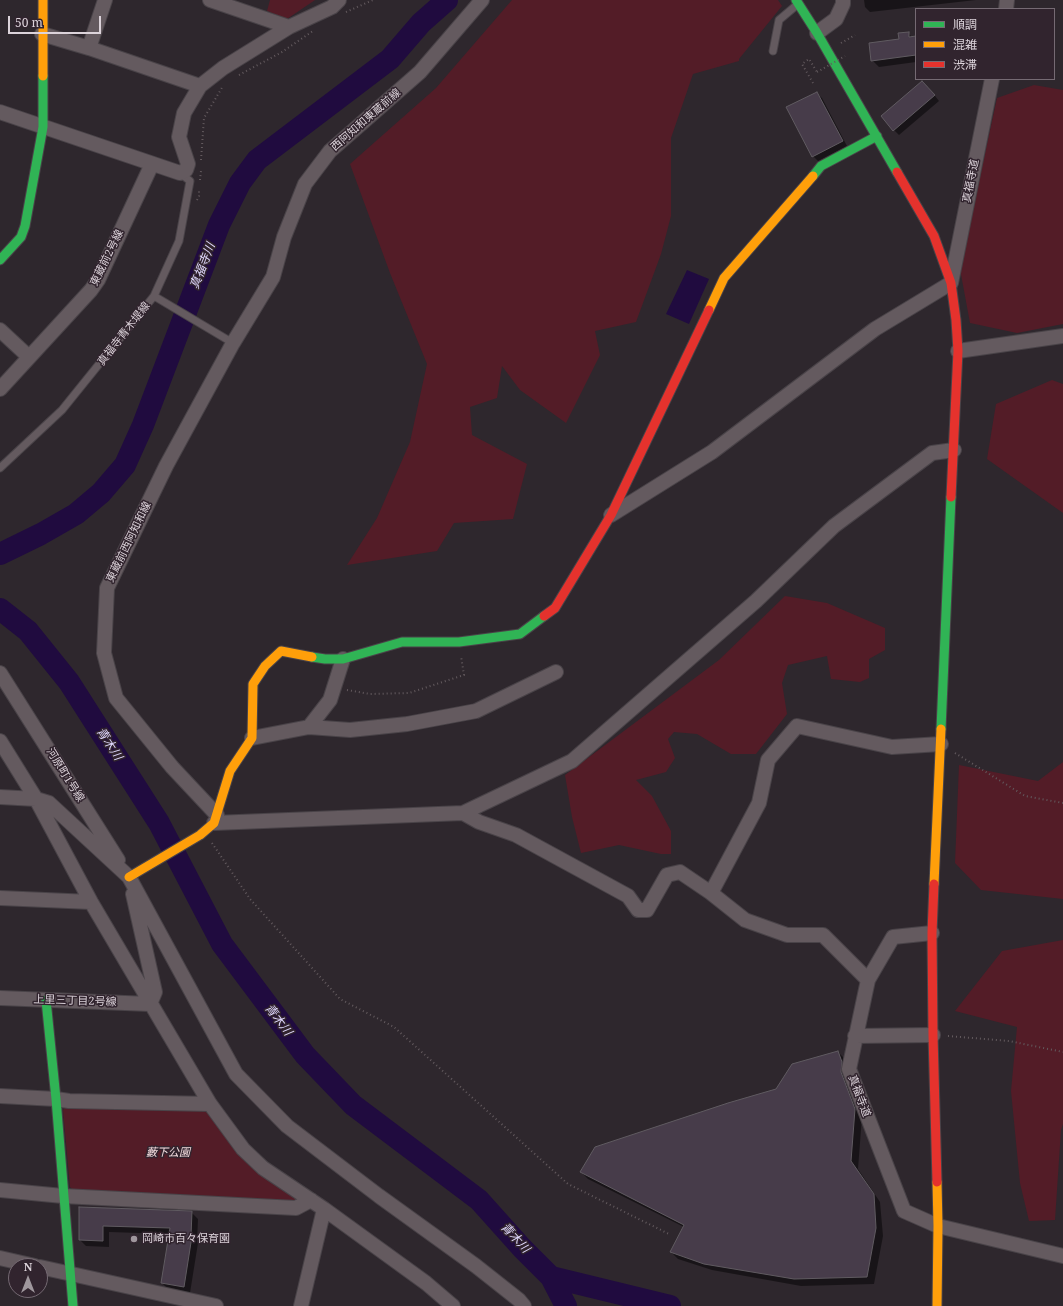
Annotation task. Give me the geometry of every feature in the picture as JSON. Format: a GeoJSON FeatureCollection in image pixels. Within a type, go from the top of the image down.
{"type":"FeatureCollection","features":[{"type":"Feature","properties":{"kind":"street"},"geometry":{"type":"LineString","coordinates":[[0,260],[21,237],[25,226],[43,127],[43,0]]}},
{"type":"Feature","properties":{"kind":"street"},"geometry":{"type":"LineString","coordinates":[[89,48],[105,0]]}},
{"type":"Feature","properties":{"kind":"street"},"geometry":{"type":"LineString","coordinates":[[210,0],[289,27]]}},
{"type":"Feature","properties":{"kind":"street","name":"西阿知和東蔵前線"},"geometry":{"type":"LineString","coordinates":[[234,343],[273,277],[284,237],[305,184],[330,151],[420,72],[482,0]]}},
{"type":"Feature","properties":{"kind":"street"},"geometry":{"type":"LineString","coordinates":[[817,33],[836,19],[843,4],[843,0]]}},
{"type":"Feature","properties":{"kind":"street"},"geometry":{"type":"LineString","coordinates":[[797,2],[817,33],[934,236],[951,283],[956,320],[958,351],[932,933],[938,1226],[937,1306]]}},
{"type":"Feature","properties":{"kind":"street"},"geometry":{"type":"LineString","coordinates":[[0,112],[180,173],[186,170],[188,164],[179,137],[184,113],[200,86],[223,68],[289,27],[332,7],[341,7]]}},
{"type":"Feature","properties":{"kind":"street"},"geometry":{"type":"LineString","coordinates":[[42,34],[89,48],[200,86]]}},
{"type":"Feature","properties":{"kind":"street","name":"真福寺道"},"geometry":{"type":"LineString","coordinates":[[951,283],[992,80]]}},
{"type":"Feature","properties":{"kind":"street"},"geometry":{"type":"LineString","coordinates":[[209,826],[230,771],[252,738],[253,684],[265,666],[281,651],[325,659],[343,659],[402,642],[459,642],[520,634],[555,608],[611,515],[724,278],[821,166],[877,136]]}},
{"type":"Feature","properties":{"kind":"street","name":"東蔵前2号線"},"geometry":{"type":"LineString","coordinates":[[0,389],[91,290],[98,280],[152,164]]}},
{"type":"Feature","properties":{"kind":"street"},"geometry":{"type":"LineString","coordinates":[[611,515],[712,452],[875,329],[951,283]]}},
{"type":"Feature","properties":{"kind":"street"},"geometry":{"type":"LineString","coordinates":[[0,330],[28,358]]}},
{"type":"Feature","properties":{"kind":"street"},"geometry":{"type":"LineString","coordinates":[[958,351],[1063,336]]}},
{"type":"Feature","properties":{"kind":"street","name":"東蔵前西阿知和線"},"geometry":{"type":"LineString","coordinates":[[209,826],[172,767],[116,698],[104,653],[107,588],[166,466],[234,343]]}},
{"type":"Feature","properties":{"kind":"street"},"geometry":{"type":"LineString","coordinates":[[129,877],[209,826],[463,813],[572,761],[756,601],[834,526],[932,453],[954,450]]}},
{"type":"Feature","properties":{"kind":"street"},"geometry":{"type":"LineString","coordinates":[[309,727],[330,700],[343,659]]}},
{"type":"Feature","properties":{"kind":"street"},"geometry":{"type":"LineString","coordinates":[[252,738],[309,727],[350,730],[407,724],[476,711],[556,672]]}},
{"type":"Feature","properties":{"kind":"street","name":"河原町1号線"},"geometry":{"type":"LineString","coordinates":[[0,673],[129,877]]}},
{"type":"Feature","properties":{"kind":"street"},"geometry":{"type":"LineString","coordinates":[[711,894],[759,803],[768,760],[797,726],[892,747],[941,744]]}},
{"type":"Feature","properties":{"kind":"street"},"geometry":{"type":"LineString","coordinates":[[0,741],[36,799],[91,902],[150,1004],[210,1104],[243,1149],[263,1168],[324,1209],[426,1283],[453,1306]]}},
{"type":"Feature","properties":{"kind":"street"},"geometry":{"type":"LineString","coordinates":[[0,797],[36,799],[49,803],[129,877],[236,1074],[286,1126],[476,1266],[519,1300],[524,1306]]}},
{"type":"Feature","properties":{"kind":"street"},"geometry":{"type":"LineString","coordinates":[[463,813],[479,822],[516,835],[628,896],[638,910],[647,910],[667,875],[680,872],[746,920],[787,935],[822,935],[868,980]]}},
{"type":"Feature","properties":{"kind":"street"},"geometry":{"type":"LineString","coordinates":[[129,877],[154,992],[150,1004]]}},
{"type":"Feature","properties":{"kind":"street"},"geometry":{"type":"LineString","coordinates":[[0,898],[91,902]]}},
{"type":"Feature","properties":{"kind":"street","name":"真福寺道"},"geometry":{"type":"LineString","coordinates":[[932,933],[893,937],[868,980],[849,1069],[904,1211],[938,1226],[1063,1256]]}},
{"type":"Feature","properties":{"kind":"street","name":"上里三丁目2号線"},"geometry":{"type":"LineString","coordinates":[[0,998],[150,1004]]}},
{"type":"Feature","properties":{"kind":"street"},"geometry":{"type":"LineString","coordinates":[[46,1000],[56,1099],[69,1274],[73,1306]]}},
{"type":"Feature","properties":{"kind":"street"},"geometry":{"type":"LineString","coordinates":[[856,1036],[933,1035]]}},
{"type":"Feature","properties":{"kind":"street"},"geometry":{"type":"LineString","coordinates":[[0,1096],[69,1101],[210,1104]]}},
{"type":"Feature","properties":{"kind":"street"},"geometry":{"type":"LineString","coordinates":[[0,1190],[63,1196],[296,1208],[311,1200]]}},
{"type":"Feature","properties":{"kind":"street"},"geometry":{"type":"LineString","coordinates":[[301,1306],[324,1209]]}},
{"type":"Feature","properties":{"kind":"street"},"geometry":{"type":"LineString","coordinates":[[48,1269],[216,1306]]}},
{"type":"Feature","properties":{"kind":"lane"},"geometry":{"type":"LineString","coordinates":[[773,51],[779,20],[797,2]]}},
{"type":"Feature","properties":{"kind":"lane","name":"真福寺青木堤線"},"geometry":{"type":"LineString","coordinates":[[0,468],[62,410],[154,296],[179,241],[190,181],[180,173]]}},
{"type":"Feature","properties":{"kind":"lane"},"geometry":{"type":"LineString","coordinates":[[154,296],[234,343]]}},
{"type":"Feature","properties":{"kind":"path"},"geometry":{"type":"LineString","coordinates":[[341,7],[373,0]]}},
{"type":"Feature","properties":{"kind":"path"},"geometry":{"type":"LineString","coordinates":[[238,76],[282,52],[318,28]]}},
{"type":"Feature","properties":{"kind":"path"},"geometry":{"type":"LineString","coordinates":[[838,45],[855,35]]}},
{"type":"Feature","properties":{"kind":"path"},"geometry":{"type":"LineString","coordinates":[[813,83],[802,64],[809,60],[817,72],[845,56],[842,51]]}},
{"type":"Feature","properties":{"kind":"path"},"geometry":{"type":"LineString","coordinates":[[200,180],[204,118],[225,82]]}},
{"type":"Feature","properties":{"kind":"path"},"geometry":{"type":"LineString","coordinates":[[196,202],[199,196],[200,188]]}},
{"type":"Feature","properties":{"kind":"path"},"geometry":{"type":"LineString","coordinates":[[334,688],[370,694],[409,693],[464,675],[459,642]]}},
{"type":"Feature","properties":{"kind":"path"},"geometry":{"type":"LineString","coordinates":[[941,744],[1024,796],[1063,803]]}},
{"type":"Feature","properties":{"kind":"path"},"geometry":{"type":"LineString","coordinates":[[209,826],[250,899],[340,999],[394,1027],[568,1184],[669,1234]]}},
{"type":"Feature","properties":{"kind":"path"},"geometry":{"type":"LineString","coordinates":[[933,1035],[1009,1041],[1063,1052]]}},
{"type":"Feature","properties":{"kind":"green space"},"geometry":{"type":"Polygon","coordinates":[[[270,0],[315,0],[287,19],[267,11],[270,0]]]}},
{"type":"Feature","properties":{"kind":"green space"},"geometry":{"type":"Polygon","coordinates":[[[512,0],[778,0],[782,6],[739,59],[739,61],[693,74],[671,138],[671,216],[661,254],[636,322],[595,331],[600,355],[566,423],[520,390],[502,366],[497,398],[470,407],[472,435],[527,464],[513,519],[454,523],[437,551],[347,565],[377,518],[410,442],[427,364],[390,273],[350,164],[436,88],[512,0]]]}},
{"type":"Feature","properties":{"kind":"green space"},"geometry":{"type":"Polygon","coordinates":[[[1034,85],[1063,90],[1063,324],[1017,333],[970,323],[960,269],[997,98],[1034,85]]]}},
{"type":"Feature","properties":{"kind":"green space"},"geometry":{"type":"Polygon","coordinates":[[[1052,380],[1063,384],[1063,513],[987,459],[996,404],[1052,380]]]}},
{"type":"Feature","properties":{"kind":"green space"},"geometry":{"type":"Polygon","coordinates":[[[785,596],[827,603],[885,628],[885,650],[869,659],[869,678],[860,682],[831,679],[827,656],[788,665],[782,683],[787,714],[756,754],[731,754],[697,734],[674,732],[668,739],[675,758],[666,772],[636,780],[652,796],[671,831],[671,854],[661,854],[619,845],[581,853],[572,817],[565,775],[719,660],[785,596]]]}},
{"type":"Feature","properties":{"kind":"green space"},"geometry":{"type":"Polygon","coordinates":[[[1063,762],[1063,899],[981,890],[955,863],[959,765],[1038,781],[1063,762]]]}},
{"type":"Feature","properties":{"kind":"green space"},"geometry":{"type":"Polygon","coordinates":[[[1063,940],[1063,1124],[1061,1130],[1055,1220],[1029,1221],[1020,1183],[1011,1091],[1017,1027],[955,1011],[1002,951],[1063,940]]]}},
{"type":"Feature","properties":{"kind":"green space","name":"藪下公園"},"geometry":{"type":"Polygon","coordinates":[[[67,1106],[204,1111],[209,1113],[297,1196],[294,1202],[76,1193],[70,1187],[63,1110],[67,1106]]]}},
{"type":"Feature","properties":{"kind":"shaded area"},"geometry":{"type":"Polygon","coordinates":[[[687,270],[709,279],[689,324],[666,314],[687,270]]]}},
{"type":"Feature","properties":{"kind":"building"},"geometry":{"type":"Polygon","coordinates":[[[909,32],[909,37],[915,36],[915,55],[871,61],[869,43],[899,39],[898,33],[909,32]]]}},
{"type":"Feature","properties":{"kind":"building"},"geometry":{"type":"Polygon","coordinates":[[[922,81],[935,95],[893,131],[881,116],[922,81]]]}},
{"type":"Feature","properties":{"kind":"building"},"geometry":{"type":"Polygon","coordinates":[[[817,92],[843,141],[812,157],[786,107],[817,92]]]}},
{"type":"Feature","properties":{"kind":"building"},"geometry":{"type":"Polygon","coordinates":[[[838,1051],[842,1062],[841,1072],[855,1109],[851,1161],[874,1194],[876,1228],[867,1277],[794,1279],[704,1264],[670,1252],[684,1225],[580,1172],[595,1147],[728,1103],[776,1089],[792,1064],[838,1051]]]}},
{"type":"Feature","properties":{"kind":"building"},"geometry":{"type":"Polygon","coordinates":[[[79,1207],[192,1211],[192,1236],[184,1287],[161,1283],[170,1228],[103,1226],[103,1241],[79,1240],[79,1207]]]}},
{"type":"Feature","properties":{"kind":"waterway","name":"真福寺川"},"geometry":{"type":"LineString","coordinates":[[0,554],[41,534],[76,514],[101,493],[125,465],[143,425],[219,225],[240,183],[257,160],[390,59],[421,23],[447,0]]}},
{"type":"Feature","properties":{"kind":"waterway","name":"青木川"},"geometry":{"type":"LineString","coordinates":[[0,609],[28,631],[69,682],[159,823],[222,944],[305,1055],[353,1105],[479,1200],[522,1248],[551,1277],[670,1306]]}},
{"type":"Feature","properties":{"kind":"waterway"},"geometry":{"type":"LineString","coordinates":[[551,1277],[566,1306]]}},
{"type":"Feature","properties":{"kind":"traffic: fast"},"geometry":{"type":"LineString","coordinates":[[796,0],[817,33],[897,172]]}},
{"type":"Feature","properties":{"kind":"traffic: fast"},"geometry":{"type":"LineString","coordinates":[[0,260],[21,237],[25,226],[43,127],[43,76]]}},
{"type":"Feature","properties":{"kind":"traffic: fast"},"geometry":{"type":"LineString","coordinates":[[813,176],[821,166],[877,136]]}},
{"type":"Feature","properties":{"kind":"traffic: fast"},"geometry":{"type":"LineString","coordinates":[[941,729],[951,497]]}},
{"type":"Feature","properties":{"kind":"traffic: fast"},"geometry":{"type":"LineString","coordinates":[[312,657],[343,659],[402,642],[459,642],[520,634],[544,616]]}},
{"type":"Feature","properties":{"kind":"traffic: fast"},"geometry":{"type":"LineString","coordinates":[[46,1000],[56,1099],[73,1306]]}},
{"type":"Feature","properties":{"kind":"traffic: slow"},"geometry":{"type":"LineString","coordinates":[[43,0],[43,76]]}},
{"type":"Feature","properties":{"kind":"traffic: slow"},"geometry":{"type":"LineString","coordinates":[[709,310],[724,278],[813,176]]}},
{"type":"Feature","properties":{"kind":"traffic: slow"},"geometry":{"type":"LineString","coordinates":[[129,877],[200,835],[214,823],[230,771],[252,738],[253,684],[265,666],[281,651],[312,657]]}},
{"type":"Feature","properties":{"kind":"traffic: slow"},"geometry":{"type":"LineString","coordinates":[[934,884],[941,729]]}},
{"type":"Feature","properties":{"kind":"traffic: slow"},"geometry":{"type":"LineString","coordinates":[[937,1182],[937,1306]]}},
{"type":"Feature","properties":{"kind":"traffic: jam"},"geometry":{"type":"LineString","coordinates":[[897,172],[934,236],[951,283],[958,351],[951,497]]}},
{"type":"Feature","properties":{"kind":"traffic: jam"},"geometry":{"type":"LineString","coordinates":[[544,616],[555,608],[611,515],[709,310]]}},
{"type":"Feature","properties":{"kind":"traffic: jam"},"geometry":{"type":"LineString","coordinates":[[934,884],[932,933],[933,1035],[937,1182]]}},
{"type":"Feature","properties":{"kind":"place","name":"岡崎市百々保育園"},"geometry":{"type":"Point","coordinates":[134,1239]}}]}
